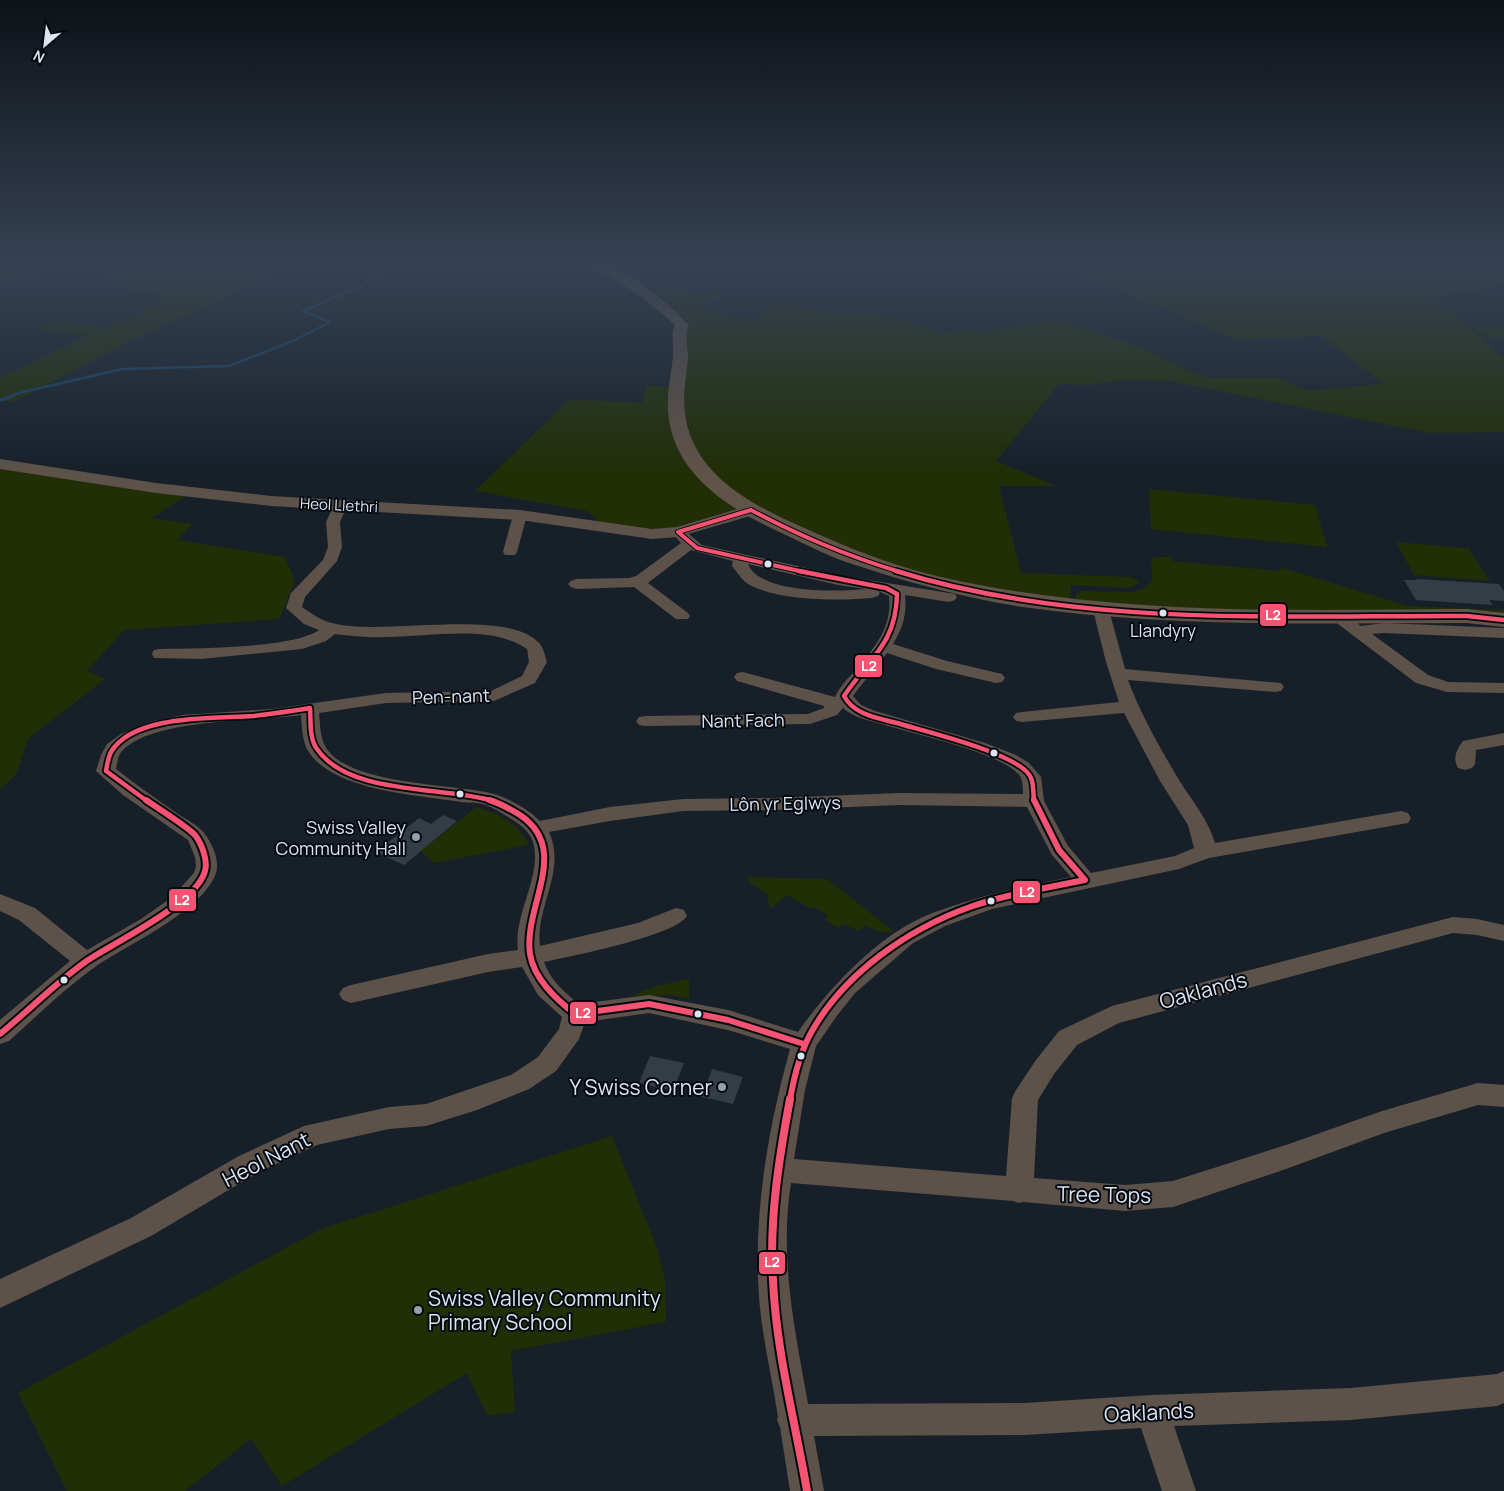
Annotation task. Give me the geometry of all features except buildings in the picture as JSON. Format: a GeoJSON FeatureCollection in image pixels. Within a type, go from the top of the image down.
{"type":"FeatureCollection","features":[{"type":"Feature","properties":{"kind":"main road"},"geometry":{"type":"LineString","coordinates":[[678,334],[680,357],[674,406],[677,428],[685,452],[700,472],[751,510],[796,534],[848,556],[922,579],[1000,596],[1101,610],[1186,616],[1467,616],[1504,620]]}},
{"type":"Feature","properties":{"kind":"street","name":"Heol Llethri"},"geometry":{"type":"LineString","coordinates":[[0,464],[199,493],[340,506],[520,515],[684,538],[741,558],[838,580],[949,597]]}},
{"type":"Feature","properties":{"kind":"street","name":"Pen-nant"},"geometry":{"type":"LineString","coordinates":[[86,962],[150,924],[186,896],[204,875],[206,856],[196,836],[121,784],[106,771],[114,748],[128,738],[155,726],[183,720],[272,714],[386,698],[494,696],[529,679],[538,662],[534,647],[516,635],[478,629],[346,632],[310,623],[300,617],[294,608],[298,596],[330,561],[335,547],[333,522],[340,506]]}},
{"type":"Feature","properties":{"kind":"street","name":"Heol Llethri"},"geometry":{"type":"LineString","coordinates":[[684,538],[751,510]]}},
{"type":"Feature","properties":{"kind":"street"},"geometry":{"type":"LineString","coordinates":[[510,552],[520,515]]}},
{"type":"Feature","properties":{"kind":"street"},"geometry":{"type":"LineString","coordinates":[[576,584],[631,583],[640,578],[684,538]]}},
{"type":"Feature","properties":{"kind":"street"},"geometry":{"type":"LineString","coordinates":[[741,558],[740,566],[752,579],[766,586],[786,590],[845,595],[871,593],[884,587],[897,594],[898,610],[883,646],[848,690],[841,703]]}},
{"type":"Feature","properties":{"kind":"street"},"geometry":{"type":"LineString","coordinates":[[640,578],[640,584],[682,616]]}},
{"type":"Feature","properties":{"kind":"street"},"geometry":{"type":"LineString","coordinates":[[1101,610],[1118,674],[1131,708],[1147,740],[1196,820],[1206,843],[1205,852]]}},
{"type":"Feature","properties":{"kind":"street"},"geometry":{"type":"LineString","coordinates":[[1336,615],[1422,678],[1447,687],[1504,688]]}},
{"type":"Feature","properties":{"kind":"street"},"geometry":{"type":"LineString","coordinates":[[160,654],[200,654],[302,644],[320,637],[332,628]]}},
{"type":"Feature","properties":{"kind":"street"},"geometry":{"type":"LineString","coordinates":[[1356,631],[1384,628],[1504,633]]}},
{"type":"Feature","properties":{"kind":"street"},"geometry":{"type":"LineString","coordinates":[[883,646],[942,665],[996,678]]}},
{"type":"Feature","properties":{"kind":"street"},"geometry":{"type":"LineString","coordinates":[[1118,674],[1275,687]]}},
{"type":"Feature","properties":{"kind":"street"},"geometry":{"type":"LineString","coordinates":[[744,677],[841,703],[858,711],[978,747],[1009,759],[1022,767],[1031,777],[1034,801],[1059,850],[1085,880]]}},
{"type":"Feature","properties":{"kind":"street","name":"Nant Fach"},"geometry":{"type":"LineString","coordinates":[[645,721],[810,719],[831,711],[841,703]]}},
{"type":"Feature","properties":{"kind":"street"},"geometry":{"type":"LineString","coordinates":[[310,708],[312,731],[317,750],[336,768],[368,780],[490,800],[516,813],[538,828],[547,853],[528,930],[530,956],[544,987],[561,1004],[575,1014],[649,1004],[728,1020],[804,1044]]}},
{"type":"Feature","properties":{"kind":"street"},"geometry":{"type":"LineString","coordinates":[[1022,717],[1104,708],[1131,708]]}},
{"type":"Feature","properties":{"kind":"street"},"geometry":{"type":"LineString","coordinates":[[1465,764],[1465,751],[1470,745],[1504,739]]}},
{"type":"Feature","properties":{"kind":"street","name":"Lôn yr Eglwys"},"geometry":{"type":"LineString","coordinates":[[538,828],[610,814],[683,805],[775,804],[899,799],[1034,801]]}},
{"type":"Feature","properties":{"kind":"street"},"geometry":{"type":"LineString","coordinates":[[807,1491],[774,1298],[772,1248],[775,1194],[792,1090],[804,1044],[827,1010],[847,987],[905,937],[937,920],[989,902],[1085,880],[1179,862],[1205,852],[1402,818]]}},
{"type":"Feature","properties":{"kind":"street"},"geometry":{"type":"LineString","coordinates":[[0,902],[27,914],[86,962],[0,1034]]}},
{"type":"Feature","properties":{"kind":"street"},"geometry":{"type":"LineString","coordinates":[[351,994],[643,930],[676,916]]}},
{"type":"Feature","properties":{"kind":"street","name":"Oaklands"},"geometry":{"type":"LineString","coordinates":[[1019,1191],[1026,1098],[1045,1067],[1068,1038],[1112,1015],[1453,925],[1477,927],[1504,933]]}},
{"type":"Feature","properties":{"kind":"street","name":"Heol Nant"},"geometry":{"type":"LineString","coordinates":[[0,1294],[141,1228],[249,1164],[313,1134],[389,1118],[426,1115],[468,1102],[520,1082],[547,1064],[570,1032],[575,1014]]}},
{"type":"Feature","properties":{"kind":"street","name":"Tree Tops"},"geometry":{"type":"LineString","coordinates":[[779,1170],[856,1175],[1019,1191],[1125,1198],[1173,1194],[1286,1157],[1382,1122],[1439,1105],[1478,1094],[1504,1096]]}},
{"type":"Feature","properties":{"kind":"street","name":"Oaklands"},"geometry":{"type":"LineString","coordinates":[[794,1420],[1024,1419],[1152,1411],[1351,1404],[1497,1390],[1504,1387]]}},
{"type":"Feature","properties":{"kind":"street"},"geometry":{"type":"LineString","coordinates":[[1152,1411],[1179,1491]]}},
{"type":"Feature","properties":{"kind":"green space"},"geometry":{"type":"Polygon","coordinates":[[[77,334],[146,334],[14,402],[0,401],[0,378],[89,335],[77,334]]]}},
{"type":"Feature","properties":{"kind":"green space"},"geometry":{"type":"Polygon","coordinates":[[[678,334],[1101,334],[1130,343],[1206,378],[1278,378],[1307,391],[1383,384],[1322,336],[1242,339],[1222,334],[1476,334],[1504,359],[1504,432],[1429,433],[1170,381],[1126,380],[1088,385],[1059,384],[996,461],[1056,486],[999,486],[1021,573],[1131,577],[1140,582],[1129,588],[1071,585],[1069,607],[922,579],[751,510],[678,532],[595,525],[597,519],[587,511],[475,491],[570,399],[642,403],[646,385],[667,387],[670,390],[678,334]]]}},
{"type":"Feature","properties":{"kind":"green space"},"geometry":{"type":"Polygon","coordinates":[[[1482,334],[1504,334],[1504,337],[1486,337],[1482,334]]]}},
{"type":"Feature","properties":{"kind":"green space"},"geometry":{"type":"Polygon","coordinates":[[[0,469],[187,495],[152,518],[192,524],[177,540],[285,557],[295,581],[279,619],[124,630],[87,671],[105,679],[28,739],[16,775],[0,789],[0,469]]]}},
{"type":"Feature","properties":{"kind":"green space"},"geometry":{"type":"Polygon","coordinates":[[[1149,489],[1315,505],[1327,547],[1151,529],[1149,489]]]}},
{"type":"Feature","properties":{"kind":"green space"},"geometry":{"type":"Polygon","coordinates":[[[1396,542],[1468,548],[1490,581],[1414,575],[1396,542]]]}},
{"type":"Feature","properties":{"kind":"green space"},"geometry":{"type":"Polygon","coordinates":[[[1155,557],[1171,557],[1172,561],[1280,571],[1280,568],[1408,606],[1504,610],[1504,614],[1137,609],[1076,600],[1076,594],[1083,591],[1132,592],[1143,589],[1152,581],[1151,559],[1155,557]]]}},
{"type":"Feature","properties":{"kind":"green space"},"geometry":{"type":"Polygon","coordinates":[[[476,807],[500,816],[514,825],[525,837],[529,845],[434,863],[421,851],[476,807]]]}},
{"type":"Feature","properties":{"kind":"green space"},"geometry":{"type":"Polygon","coordinates":[[[746,877],[827,879],[895,932],[883,933],[865,926],[859,931],[843,924],[838,928],[825,920],[829,916],[814,907],[811,909],[787,895],[770,909],[767,894],[750,883],[746,877]]]}},
{"type":"Feature","properties":{"kind":"green space"},"geometry":{"type":"Polygon","coordinates":[[[689,979],[689,999],[670,995],[629,997],[656,986],[689,979]]]}},
{"type":"Feature","properties":{"kind":"green space","name":"Swiss Valley Community Primary School"},"geometry":{"type":"Polygon","coordinates":[[[612,1136],[657,1247],[665,1279],[666,1322],[511,1351],[515,1412],[487,1416],[467,1373],[282,1486],[251,1439],[185,1491],[67,1491],[18,1393],[321,1229],[612,1136]]]}},
{"type":"Feature","properties":{"kind":"waterway"},"geometry":{"type":"LineString","coordinates":[[6,398],[23,392],[122,369],[229,366],[307,334]]}},
{"type":"Feature","properties":{"kind":"waterway"},"geometry":{"type":"LineString","coordinates":[[0,400],[10,397]]}},
{"type":"Feature","properties":{"kind":"transit line","name":"L2"},"geometry":{"type":"LineString","coordinates":[[807,1491],[781,1347],[774,1299],[772,1264],[774,1210],[787,1117],[798,1065],[811,1032],[824,1012],[858,975],[897,944],[917,931],[972,906],[1085,880],[1059,850],[1034,801],[1031,777],[1022,767],[1009,759],[978,747],[865,713],[854,708],[846,700],[844,696],[875,658],[889,635],[897,609],[897,594],[886,588],[838,580],[697,548],[678,532],[751,510],[796,534],[848,556],[922,579],[1000,596],[1069,607],[1186,615],[1467,616],[1504,620]]}},
{"type":"Feature","properties":{"kind":"transit line","name":"L2"},"geometry":{"type":"LineString","coordinates":[[0,1034],[87,961],[149,924],[179,903],[192,891],[205,872],[205,857],[195,835],[106,771],[111,752],[121,740],[136,732],[176,722],[252,716],[310,708],[312,734],[317,749],[330,763],[348,773],[371,781],[395,786],[468,795],[492,800],[527,820],[539,833],[544,849],[544,865],[531,920],[530,955],[537,973],[547,988],[575,1014],[649,1004],[728,1020],[804,1044]]}},
{"type":"Feature","properties":{"kind":"place","name":"Llandyry"},"geometry":{"type":"Point","coordinates":[1163,613]}},
{"type":"Feature","properties":{"kind":"place","name":"Swiss Valley Community Hall"},"geometry":{"type":"Point","coordinates":[416,837]}},
{"type":"Feature","properties":{"kind":"place","name":"Y Swiss Corner"},"geometry":{"type":"Point","coordinates":[722,1087]}},
{"type":"Feature","properties":{"kind":"place","name":"Swiss Valley Community Primary School"},"geometry":{"type":"Point","coordinates":[418,1310]}}]}
